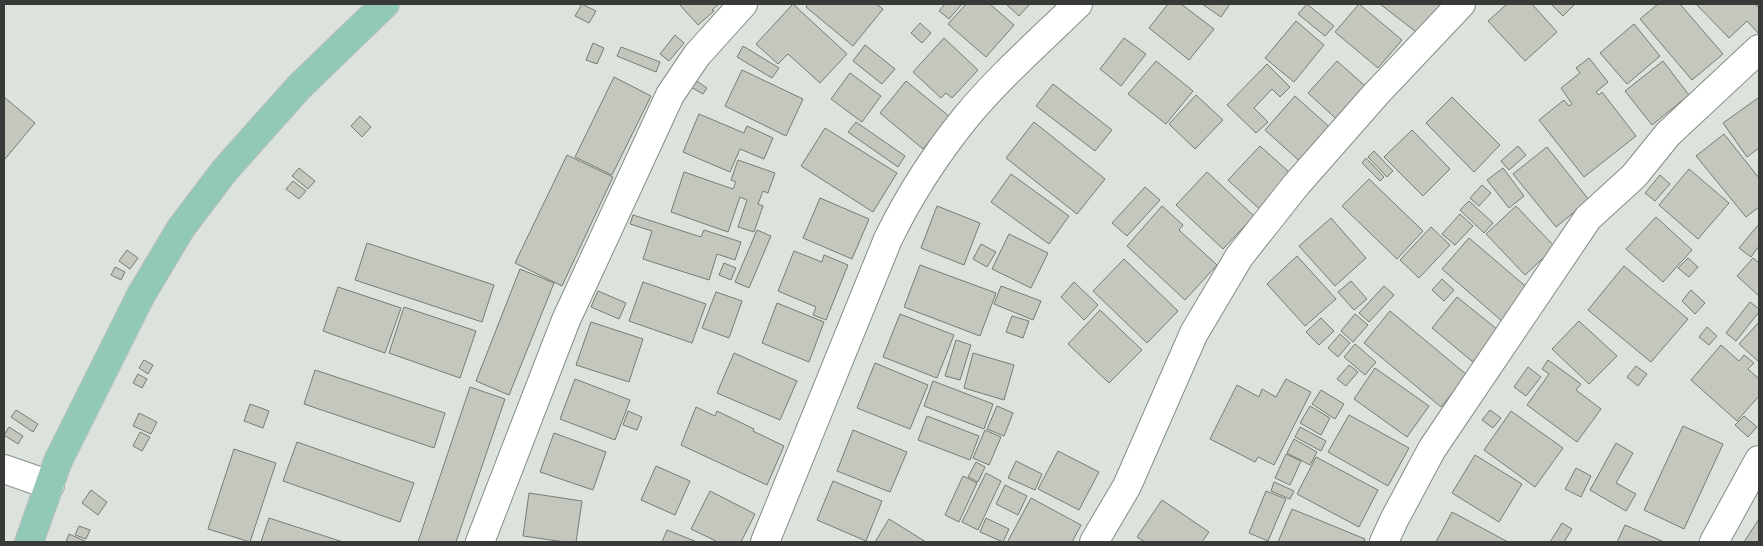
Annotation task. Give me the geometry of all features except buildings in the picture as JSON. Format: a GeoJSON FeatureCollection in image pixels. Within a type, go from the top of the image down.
{"type":"FeatureCollection","features":[{"type":"Feature","properties":{"kind":"main road"},"geometry":{"type":"LineString","coordinates":[[29,542],[58,461],[140,294],[181,228],[225,170],[293,94],[385,4]]}},
{"type":"Feature","properties":{"kind":"street"},"geometry":{"type":"LineString","coordinates":[[480,542],[566,320],[670,95],[697,55],[743,4]]}},
{"type":"Feature","properties":{"kind":"street"},"geometry":{"type":"LineString","coordinates":[[765,542],[884,248],[904,206],[966,118],[1005,74],[1078,4]]}},
{"type":"Feature","properties":{"kind":"street"},"geometry":{"type":"LineString","coordinates":[[1094,542],[1127,486],[1194,333],[1239,258],[1296,185],[1376,94],[1461,4]]}},
{"type":"Feature","properties":{"kind":"street"},"geometry":{"type":"LineString","coordinates":[[1384,542],[1432,449],[1588,218],[1634,176],[1668,134],[1759,49]]}},
{"type":"Feature","properties":{"kind":"street"},"geometry":{"type":"LineString","coordinates":[[1714,542],[1759,460]]}},
{"type":"Feature","properties":{"kind":"street"},"geometry":{"type":"LineString","coordinates":[[4,469],[50,485]]}}]}
